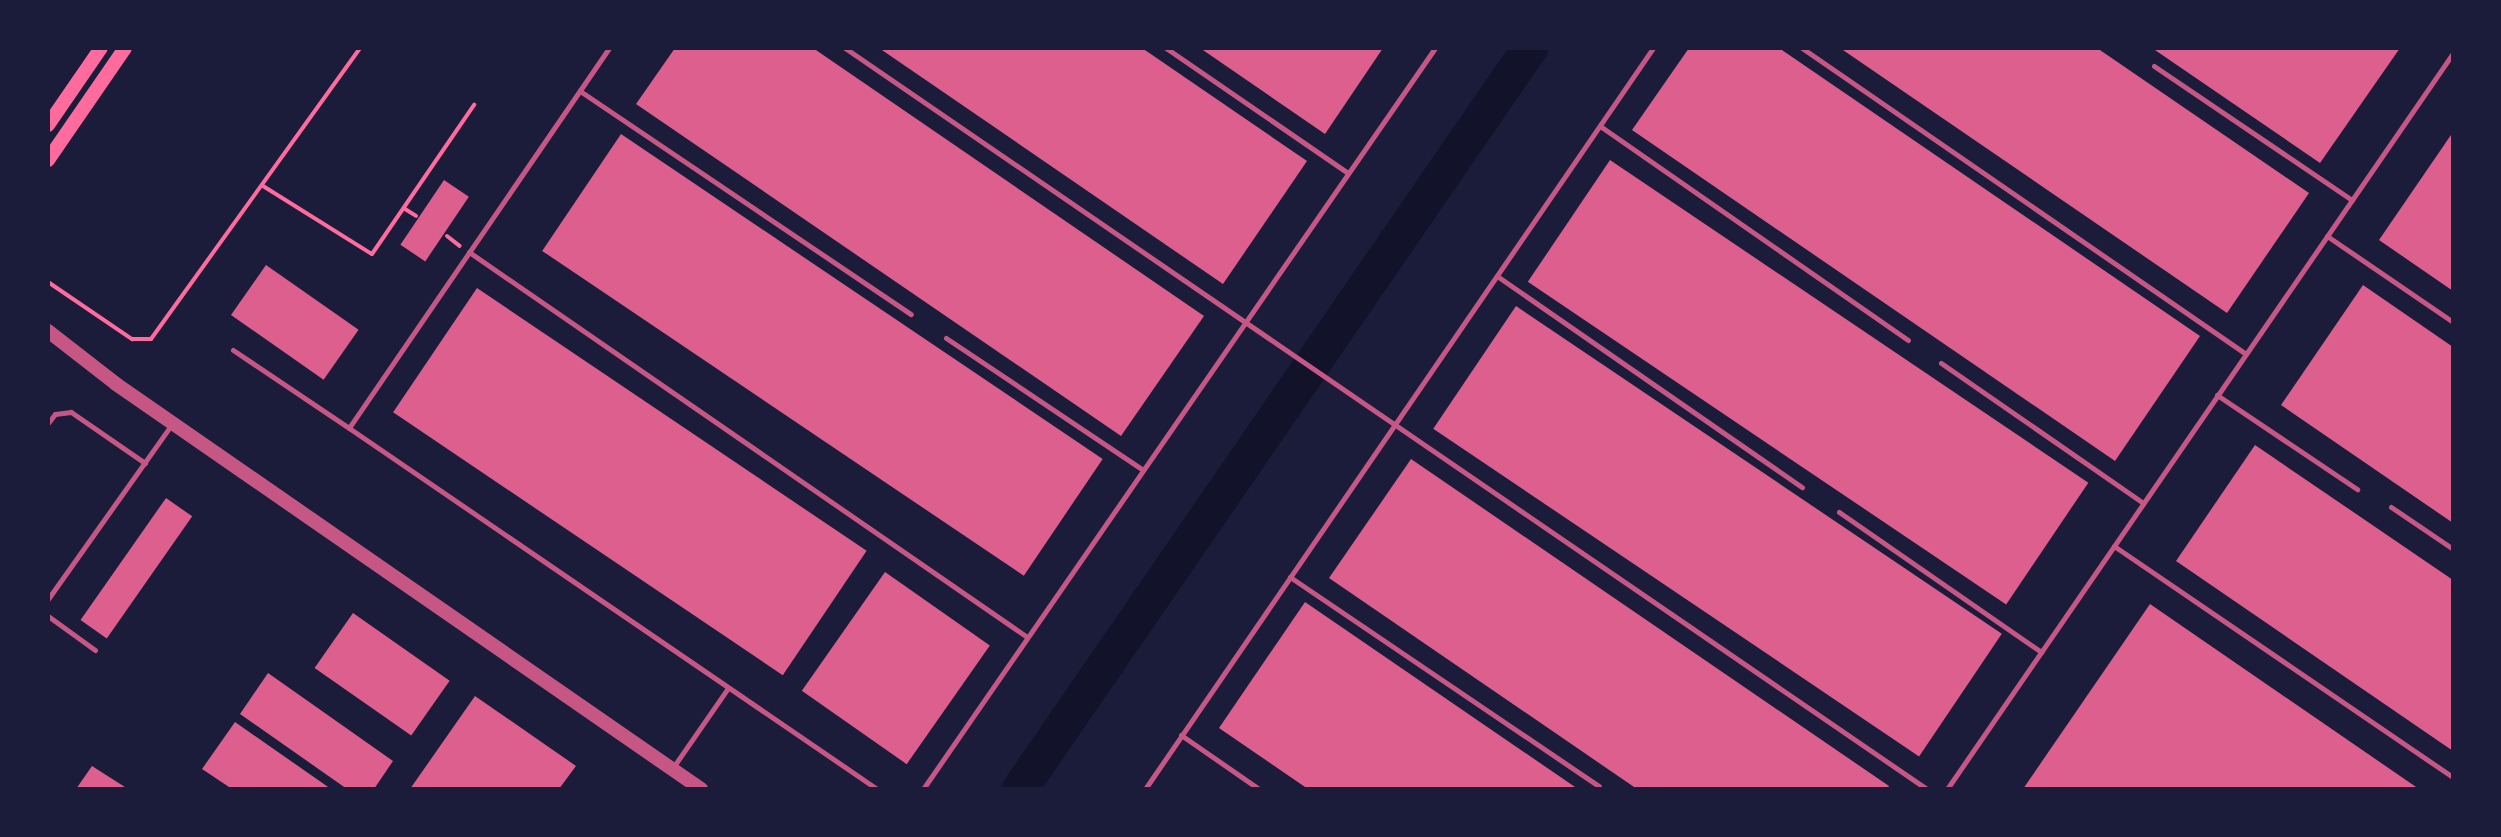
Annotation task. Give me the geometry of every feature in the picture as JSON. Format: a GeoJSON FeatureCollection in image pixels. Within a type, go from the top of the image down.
{"type":"FeatureCollection","features":[{"type":"Feature","properties":{"kind":"main road"},"geometry":{"type":"LineString","coordinates":[[48,125],[101,48]]}},
{"type":"Feature","properties":{"kind":"main road"},"geometry":{"type":"LineString","coordinates":[[48,160],[125,48]]}},
{"type":"Feature","properties":{"kind":"street"},"geometry":{"type":"LineString","coordinates":[[48,331],[116,384],[701,789]]}},
{"type":"Feature","properties":{"kind":"street"},"geometry":{"type":"LineString","coordinates":[[48,345],[116,384]]}},
{"type":"Feature","properties":{"kind":"lane"},"geometry":{"type":"LineString","coordinates":[[349,428],[609,48]]}},
{"type":"Feature","properties":{"kind":"lane"},"geometry":{"type":"LineString","coordinates":[[845,48],[1927,789]]}},
{"type":"Feature","properties":{"kind":"lane"},"geometry":{"type":"LineString","coordinates":[[1166,48],[1348,173]]}},
{"type":"Feature","properties":{"kind":"lane"},"geometry":{"type":"LineString","coordinates":[[923,789],[1435,48]]}},
{"type":"Feature","properties":{"kind":"lane"},"geometry":{"type":"LineString","coordinates":[[1145,789],[1653,48]]}},
{"type":"Feature","properties":{"kind":"lane"},"geometry":{"type":"LineString","coordinates":[[1802,48],[2246,354]]}},
{"type":"Feature","properties":{"kind":"lane"},"geometry":{"type":"LineString","coordinates":[[1947,789],[2453,53]]}},
{"type":"Feature","properties":{"kind":"lane"},"geometry":{"type":"LineString","coordinates":[[2154,66],[2352,200]]}},
{"type":"Feature","properties":{"kind":"lane"},"geometry":{"type":"LineString","coordinates":[[580,91],[911,314]]}},
{"type":"Feature","properties":{"kind":"lane"},"geometry":{"type":"LineString","coordinates":[[1600,126],[1908,340]]}},
{"type":"Feature","properties":{"kind":"lane"},"geometry":{"type":"LineString","coordinates":[[2327,236],[2453,322]]}},
{"type":"Feature","properties":{"kind":"lane"},"geometry":{"type":"LineString","coordinates":[[469,252],[1027,637]]}},
{"type":"Feature","properties":{"kind":"lane"},"geometry":{"type":"LineString","coordinates":[[1497,276],[1802,487]]}},
{"type":"Feature","properties":{"kind":"lane"},"geometry":{"type":"LineString","coordinates":[[946,338],[1143,470]]}},
{"type":"Feature","properties":{"kind":"lane"},"geometry":{"type":"LineString","coordinates":[[233,350],[877,789]]}},
{"type":"Feature","properties":{"kind":"lane"},"geometry":{"type":"LineString","coordinates":[[1941,363],[2143,503]]}},
{"type":"Feature","properties":{"kind":"lane"},"geometry":{"type":"LineString","coordinates":[[2217,395],[2357,489]]}},
{"type":"Feature","properties":{"kind":"lane"},"geometry":{"type":"LineString","coordinates":[[48,423],[55,414],[71,412],[145,463]]}},
{"type":"Feature","properties":{"kind":"lane"},"geometry":{"type":"LineString","coordinates":[[48,599],[173,423]]}},
{"type":"Feature","properties":{"kind":"lane"},"geometry":{"type":"LineString","coordinates":[[2391,507],[2453,549]]}},
{"type":"Feature","properties":{"kind":"lane"},"geometry":{"type":"LineString","coordinates":[[1839,512],[2041,652]]}},
{"type":"Feature","properties":{"kind":"lane"},"geometry":{"type":"LineString","coordinates":[[2114,546],[2453,777]]}},
{"type":"Feature","properties":{"kind":"lane"},"geometry":{"type":"LineString","coordinates":[[1290,577],[1599,786]]}},
{"type":"Feature","properties":{"kind":"lane"},"geometry":{"type":"LineString","coordinates":[[48,616],[95,650]]}},
{"type":"Feature","properties":{"kind":"lane"},"geometry":{"type":"LineString","coordinates":[[672,769],[728,688]]}},
{"type":"Feature","properties":{"kind":"lane"},"geometry":{"type":"LineString","coordinates":[[1181,735],[1259,789]]}},
{"type":"Feature","properties":{"kind":"path"},"geometry":{"type":"LineString","coordinates":[[48,282],[132,339],[151,339],[360,48]]}},
{"type":"Feature","properties":{"kind":"path"},"geometry":{"type":"LineString","coordinates":[[263,186],[365,254],[377,250],[474,105]]}},
{"type":"Feature","properties":{"kind":"path"},"geometry":{"type":"LineString","coordinates":[[405,209],[416,216]]}},
{"type":"Feature","properties":{"kind":"building"},"geometry":{"type":"Polygon","coordinates":[[[675,48],[813,48],[1204,316],[1121,436],[636,104],[675,48]]]}},
{"type":"Feature","properties":{"kind":"building"},"geometry":{"type":"Polygon","coordinates":[[[879,48],[1142,48],[1307,161],[1223,284],[879,48]]]}},
{"type":"Feature","properties":{"kind":"building"},"geometry":{"type":"Polygon","coordinates":[[[1200,48],[1383,48],[1325,134],[1200,48]]]}},
{"type":"Feature","properties":{"kind":"building"},"geometry":{"type":"Polygon","coordinates":[[[1689,48],[1779,48],[2200,336],[2115,461],[1632,130],[1689,48]]]}},
{"type":"Feature","properties":{"kind":"building"},"geometry":{"type":"Polygon","coordinates":[[[1840,48],[2097,48],[2309,193],[2227,313],[1840,48]]]}},
{"type":"Feature","properties":{"kind":"building"},"geometry":{"type":"Polygon","coordinates":[[[2152,48],[2400,48],[2320,163],[2152,48]]]}},
{"type":"Feature","properties":{"kind":"building"},"geometry":{"type":"Polygon","coordinates":[[[2453,132],[2453,291],[2379,240],[2453,132]]]}},
{"type":"Feature","properties":{"kind":"building"},"geometry":{"type":"Polygon","coordinates":[[[621,134],[1103,459],[1024,576],[542,251],[621,134]]]}},
{"type":"Feature","properties":{"kind":"building"},"geometry":{"type":"Polygon","coordinates":[[[1610,160],[2088,483],[2006,605],[1528,282],[1610,160]]]}},
{"type":"Feature","properties":{"kind":"building"},"geometry":{"type":"Polygon","coordinates":[[[444,180],[469,197],[425,261],[400,245],[444,180]]]}},
{"type":"Feature","properties":{"kind":"building"},"geometry":{"type":"Polygon","coordinates":[[[266,265],[359,330],[324,380],[231,315],[266,265]]]}},
{"type":"Feature","properties":{"kind":"building"},"geometry":{"type":"Polygon","coordinates":[[[2363,285],[2453,347],[2453,523],[2281,405],[2363,285]]]}},
{"type":"Feature","properties":{"kind":"building"},"geometry":{"type":"Polygon","coordinates":[[[477,288],[867,551],[783,675],[393,412],[477,288]]]}},
{"type":"Feature","properties":{"kind":"building"},"geometry":{"type":"Polygon","coordinates":[[[1516,306],[2002,634],[1919,756],[1433,429],[1516,306]]]}},
{"type":"Feature","properties":{"kind":"building"},"geometry":{"type":"Polygon","coordinates":[[[2255,445],[2453,580],[2453,751],[2176,561],[2255,445]]]}},
{"type":"Feature","properties":{"kind":"building"},"geometry":{"type":"Polygon","coordinates":[[[1411,459],[1889,786],[1887,789],[1637,789],[1329,578],[1411,459]]]}},
{"type":"Feature","properties":{"kind":"building"},"geometry":{"type":"Polygon","coordinates":[[[166,498],[192,516],[107,638],[81,620],[166,498]]]}},
{"type":"Feature","properties":{"kind":"building"},"geometry":{"type":"Polygon","coordinates":[[[885,572],[990,645],[907,764],[802,691],[885,572]]]}},
{"type":"Feature","properties":{"kind":"building"},"geometry":{"type":"Polygon","coordinates":[[[1305,602],[1578,789],[1308,789],[1219,728],[1305,602]]]}},
{"type":"Feature","properties":{"kind":"building"},"geometry":{"type":"Polygon","coordinates":[[[2150,604],[2419,789],[2023,789],[2150,604]]]}},
{"type":"Feature","properties":{"kind":"building"},"geometry":{"type":"Polygon","coordinates":[[[353,613],[450,681],[411,736],[315,668],[353,613]]]}},
{"type":"Feature","properties":{"kind":"building"},"geometry":{"type":"Polygon","coordinates":[[[268,673],[393,761],[374,789],[347,789],[240,714],[268,673]]]}},
{"type":"Feature","properties":{"kind":"building"},"geometry":{"type":"Polygon","coordinates":[[[475,696],[576,766],[559,789],[410,789],[475,696]]]}},
{"type":"Feature","properties":{"kind":"building"},"geometry":{"type":"Polygon","coordinates":[[[235,722],[331,789],[232,789],[202,769],[235,722]]]}},
{"type":"Feature","properties":{"kind":"building"},"geometry":{"type":"Polygon","coordinates":[[[92,766],[128,789],[76,789],[92,766]]]}},
{"type":"Feature","properties":{"kind":"waterway"},"geometry":{"type":"LineString","coordinates":[[1020,789],[1530,48]]}}]}
